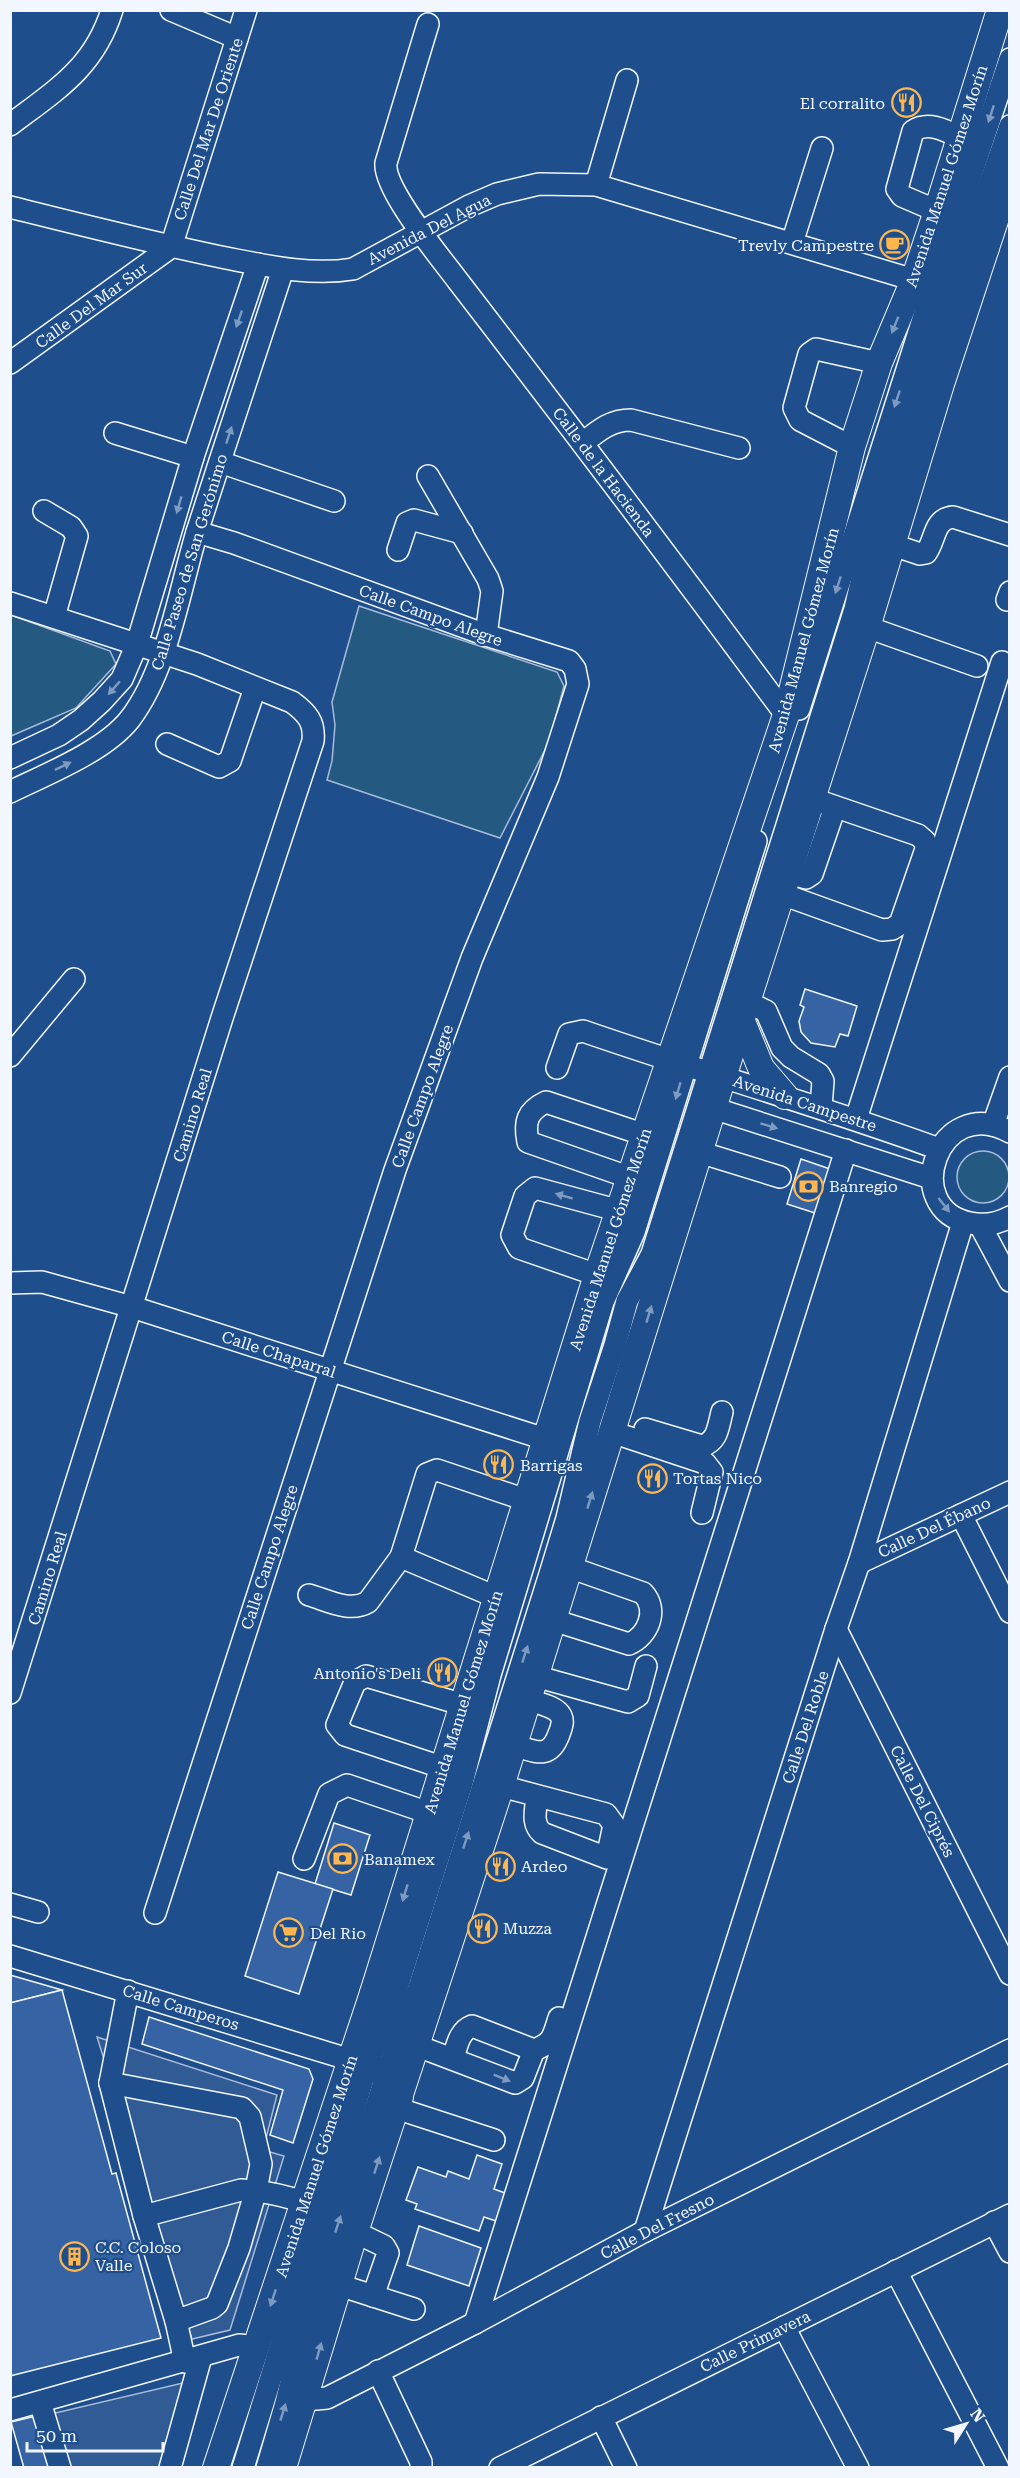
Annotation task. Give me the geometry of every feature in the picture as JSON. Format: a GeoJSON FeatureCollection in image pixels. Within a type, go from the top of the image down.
{"type":"FeatureCollection","features":[{"type":"Feature","properties":{"kind":"main road","name":"Avenida Manuel Gómez Morín"},"geometry":{"type":"LineString","coordinates":[[283,2468],[355,2232],[380,2081],[374,1993],[597,1275],[645,1135],[678,1063],[786,715],[852,447],[879,363],[931,290],[937,211],[1000,10]]}},
{"type":"Feature","properties":{"kind":"main road","name":"Avenida Manuel Gómez Morín"},"geometry":{"type":"LineString","coordinates":[[216,2468],[303,2202],[380,2081],[406,2032],[501,1786],[713,1108],[716,1074],[744,1010],[785,884],[824,803],[890,544],[941,384],[967,249],[1010,175]]}},
{"type":"Feature","properties":{"kind":"main road"},"geometry":{"type":"LineString","coordinates":[[937,211],[945,237],[967,249]]}},
{"type":"Feature","properties":{"kind":"main road"},"geometry":{"type":"LineString","coordinates":[[931,290],[950,313],[942,345],[941,384]]}},
{"type":"Feature","properties":{"kind":"main road"},"geometry":{"type":"LineString","coordinates":[[744,1010],[761,1068],[785,1096]]}},
{"type":"Feature","properties":{"kind":"main road"},"geometry":{"type":"LineString","coordinates":[[374,1993],[406,2032]]}},
{"type":"Feature","properties":{"kind":"street"},"geometry":{"type":"LineString","coordinates":[[10,125],[81,67],[96,49],[112,10]]}},
{"type":"Feature","properties":{"kind":"street"},"geometry":{"type":"LineString","coordinates":[[171,10],[237,38]]}},
{"type":"Feature","properties":{"kind":"street","name":"Calle Del Mar De Oriente"},"geometry":{"type":"LineString","coordinates":[[171,247],[246,10]]}},
{"type":"Feature","properties":{"kind":"street","name":"Calle de la Hacienda"},"geometry":{"type":"LineString","coordinates":[[428,24],[385,170],[390,183],[421,232],[583,443],[786,715]]}},
{"type":"Feature","properties":{"kind":"street"},"geometry":{"type":"LineString","coordinates":[[967,249],[1010,59]]}},
{"type":"Feature","properties":{"kind":"street"},"geometry":{"type":"LineString","coordinates":[[596,184],[627,80]]}},
{"type":"Feature","properties":{"kind":"street"},"geometry":{"type":"LineString","coordinates":[[937,211],[902,196],[897,189],[913,130],[925,125],[942,129],[959,137]]}},
{"type":"Feature","properties":{"kind":"street"},"geometry":{"type":"LineString","coordinates":[[406,2032],[462,1783],[490,1675],[603,1302],[634,1232],[663,1146],[678,1063],[931,290],[967,249],[1010,126]]}},
{"type":"Feature","properties":{"kind":"street"},"geometry":{"type":"LineString","coordinates":[[792,243],[822,148]]}},
{"type":"Feature","properties":{"kind":"street","name":"Avenida Del Agua"},"geometry":{"type":"LineString","coordinates":[[10,207],[171,247],[283,268],[334,272],[353,269],[469,206],[519,188],[539,184],[596,184],[792,243],[931,290]]}},
{"type":"Feature","properties":{"kind":"street","name":"Calle Del Mar Sur"},"geometry":{"type":"LineString","coordinates":[[10,363],[171,247]]}},
{"type":"Feature","properties":{"kind":"street","name":"Calle Paseo de San Gerónimo"},"geometry":{"type":"LineString","coordinates":[[10,758],[58,735],[102,701],[122,679],[137,644],[193,457],[258,264]]}},
{"type":"Feature","properties":{"kind":"street","name":"Calle Paseo de San Gerónimo"},"geometry":{"type":"LineString","coordinates":[[10,792],[76,759],[102,743],[129,719],[148,687],[163,652],[197,532],[283,268]]}},
{"type":"Feature","properties":{"kind":"street"},"geometry":{"type":"LineString","coordinates":[[243,2468],[380,2081],[406,2032],[567,1518],[590,1421],[627,1301],[652,1254],[716,1074],[855,609],[931,290]]}},
{"type":"Feature","properties":{"kind":"street"},"geometry":{"type":"LineString","coordinates":[[852,447],[798,417],[794,408],[809,354],[816,349],[879,363]]}},
{"type":"Feature","properties":{"kind":"street"},"geometry":{"type":"LineString","coordinates":[[583,443],[605,425],[619,420],[631,420],[739,448]]}},
{"type":"Feature","properties":{"kind":"street"},"geometry":{"type":"LineString","coordinates":[[115,433],[193,457]]}},
{"type":"Feature","properties":{"kind":"street"},"geometry":{"type":"LineString","coordinates":[[220,462],[334,501]]}},
{"type":"Feature","properties":{"kind":"street"},"geometry":{"type":"LineString","coordinates":[[428,476],[488,579],[492,591],[486,635]]}},
{"type":"Feature","properties":{"kind":"street"},"geometry":{"type":"LineString","coordinates":[[44,511],[71,527],[77,536],[54,617]]}},
{"type":"Feature","properties":{"kind":"street"},"geometry":{"type":"LineString","coordinates":[[890,544],[920,554],[926,553],[939,522],[944,518],[953,517],[1010,535]]}},
{"type":"Feature","properties":{"kind":"street"},"geometry":{"type":"LineString","coordinates":[[398,550],[407,523],[414,520],[462,533]]}},
{"type":"Feature","properties":{"kind":"street","name":"Calle Campo Alegre"},"geometry":{"type":"LineString","coordinates":[[155,1913],[394,1170],[472,958],[548,777],[578,684],[575,669],[569,661],[486,635],[245,547],[197,532]]}},
{"type":"Feature","properties":{"kind":"street","name":"Camino Real"},"geometry":{"type":"LineString","coordinates":[[10,603],[163,652],[292,702],[304,711],[315,729],[10,1693]]}},
{"type":"Feature","properties":{"kind":"street"},"geometry":{"type":"LineString","coordinates":[[867,627],[977,666]]}},
{"type":"Feature","properties":{"kind":"street"},"geometry":{"type":"LineString","coordinates":[[856,1119],[1002,662]]}},
{"type":"Feature","properties":{"kind":"street"},"geometry":{"type":"LineString","coordinates":[[167,744],[219,767],[225,765],[230,761],[255,688]]}},
{"type":"Feature","properties":{"kind":"street"},"geometry":{"type":"LineString","coordinates":[[785,884],[882,930],[892,929],[900,924],[926,849],[925,841],[918,835],[824,803]]}},
{"type":"Feature","properties":{"kind":"street"},"geometry":{"type":"LineString","coordinates":[[10,1056],[74,979]]}},
{"type":"Feature","properties":{"kind":"street"},"geometry":{"type":"LineString","coordinates":[[744,1010],[766,1011],[776,1038],[791,1057],[819,1074],[823,1080],[821,1107]]}},
{"type":"Feature","properties":{"kind":"street","name":"Avenida Campestre"},"geometry":{"type":"LineString","coordinates":[[557,1068],[569,1034],[574,1031],[583,1031],[821,1107],[939,1149]]}},
{"type":"Feature","properties":{"kind":"street"},"geometry":{"type":"LineString","coordinates":[[1010,1077],[1001,1129],[977,1124],[962,1128],[948,1136],[933,1163],[932,1178],[941,1204],[951,1215],[972,1223],[994,1224],[1010,1217]]}},
{"type":"Feature","properties":{"kind":"street"},"geometry":{"type":"LineString","coordinates":[[631,1178],[528,1142],[525,1128],[528,1116],[536,1107],[546,1102],[645,1135]]}},
{"type":"Feature","properties":{"kind":"street","name":"Avenida Campestre"},"geometry":{"type":"LineString","coordinates":[[713,1108],[932,1178]]}},
{"type":"Feature","properties":{"kind":"street"},"geometry":{"type":"LineString","coordinates":[[475,2323],[846,1150]]}},
{"type":"Feature","properties":{"kind":"street"},"geometry":{"type":"LineString","coordinates":[[699,1152],[780,1177]]}},
{"type":"Feature","properties":{"kind":"street"},"geometry":{"type":"LineString","coordinates":[[597,1275],[519,1248],[512,1235],[525,1196],[535,1188],[620,1211]]}},
{"type":"Feature","properties":{"kind":"street"},"geometry":{"type":"LineString","coordinates":[[972,1223],[1010,1281]]}},
{"type":"Feature","properties":{"kind":"street","name":"Calle Del Roble"},"geometry":{"type":"LineString","coordinates":[[645,2231],[836,1629],[972,1223]]}},
{"type":"Feature","properties":{"kind":"street","name":"Calle Chaparral"},"geometry":{"type":"LineString","coordinates":[[10,1283],[42,1282],[132,1307],[546,1439]]}},
{"type":"Feature","properties":{"kind":"street"},"geometry":{"type":"LineString","coordinates":[[614,1426],[702,1446],[715,1438],[722,1412]]}},
{"type":"Feature","properties":{"kind":"street"},"geometry":{"type":"LineString","coordinates":[[614,1426],[705,1463],[712,1472],[702,1513]]}},
{"type":"Feature","properties":{"kind":"street"},"geometry":{"type":"LineString","coordinates":[[309,1595],[353,1608],[368,1602],[401,1557],[427,1474],[430,1472],[437,1470],[526,1500]]}},
{"type":"Feature","properties":{"kind":"street","name":"Calle Del Ébano"},"geometry":{"type":"LineString","coordinates":[[859,1563],[1010,1492]]}},
{"type":"Feature","properties":{"kind":"street"},"geometry":{"type":"LineString","coordinates":[[961,1515],[1010,1612]]}},
{"type":"Feature","properties":{"kind":"street"},"geometry":{"type":"LineString","coordinates":[[401,1557],[496,1596]]}},
{"type":"Feature","properties":{"kind":"street"},"geometry":{"type":"LineString","coordinates":[[553,1620],[629,1644],[643,1635],[652,1609],[650,1601],[643,1593],[569,1568]]}},
{"type":"Feature","properties":{"kind":"street","name":"Calle Del Ciprés"},"geometry":{"type":"LineString","coordinates":[[836,1629],[1010,1974]]}},
{"type":"Feature","properties":{"kind":"street"},"geometry":{"type":"LineString","coordinates":[[531,1688],[628,1702],[638,1696],[646,1666]]}},
{"type":"Feature","properties":{"kind":"street"},"geometry":{"type":"LineString","coordinates":[[444,1768],[345,1735],[337,1725],[355,1682],[366,1676],[464,1705]]}},
{"type":"Feature","properties":{"kind":"street"},"geometry":{"type":"LineString","coordinates":[[513,1745],[542,1752],[549,1751],[554,1746],[562,1724],[561,1716],[531,1688]]}},
{"type":"Feature","properties":{"kind":"street"},"geometry":{"type":"LineString","coordinates":[[304,1858],[329,1794],[337,1788],[347,1785],[429,1813]]}},
{"type":"Feature","properties":{"kind":"street"},"geometry":{"type":"LineString","coordinates":[[453,2058],[462,2032],[472,2026],[534,2050],[545,2046],[552,2039],[599,1890],[614,1825],[606,1815],[501,1786]]}},
{"type":"Feature","properties":{"kind":"street"},"geometry":{"type":"LineString","coordinates":[[537,1796],[534,1821],[535,1826],[542,1833],[607,1858]]}},
{"type":"Feature","properties":{"kind":"street"},"geometry":{"type":"LineString","coordinates":[[10,1904],[38,1912]]}},
{"type":"Feature","properties":{"kind":"street","name":"Calle Camperos"},"geometry":{"type":"LineString","coordinates":[[10,1956],[128,1991],[380,2081],[494,2140]]}},
{"type":"Feature","properties":{"kind":"street"},"geometry":{"type":"LineString","coordinates":[[128,1991],[110,2083],[144,2216],[176,2321],[193,2359],[175,2466]]}},
{"type":"Feature","properties":{"kind":"street"},"geometry":{"type":"LineString","coordinates":[[406,2032],[453,2058],[515,2083],[523,2078],[534,2050]]}},
{"type":"Feature","properties":{"kind":"street","name":"Calle Del Fresno"},"geometry":{"type":"LineString","coordinates":[[305,2400],[327,2397],[475,2323],[645,2231],[1010,2050]]}},
{"type":"Feature","properties":{"kind":"street"},"geometry":{"type":"LineString","coordinates":[[267,2468],[307,2317],[380,2081]]}},
{"type":"Feature","properties":{"kind":"street"},"geometry":{"type":"LineString","coordinates":[[110,2083],[242,2108],[250,2116],[261,2164],[256,2190],[238,2248],[217,2304],[176,2321]]}},
{"type":"Feature","properties":{"kind":"street"},"geometry":{"type":"LineString","coordinates":[[144,2216],[241,2190],[256,2190],[287,2196],[303,2202]]}},
{"type":"Feature","properties":{"kind":"street"},"geometry":{"type":"LineString","coordinates":[[1002,2218],[1010,2252]]}},
{"type":"Feature","properties":{"kind":"street","name":"Calle Primavera"},"geometry":{"type":"LineString","coordinates":[[500,2468],[1002,2218]]}},
{"type":"Feature","properties":{"kind":"street"},"geometry":{"type":"LineString","coordinates":[[355,2232],[384,2246],[388,2253],[373,2296]]}},
{"type":"Feature","properties":{"kind":"street"},"geometry":{"type":"LineString","coordinates":[[896,2271],[998,2468]]}},
{"type":"Feature","properties":{"kind":"street"},"geometry":{"type":"LineString","coordinates":[[339,2285],[414,2309]]}},
{"type":"Feature","properties":{"kind":"street"},"geometry":{"type":"LineString","coordinates":[[784,2327],[858,2468]]}},
{"type":"Feature","properties":{"kind":"street"},"geometry":{"type":"LineString","coordinates":[[10,2410],[239,2345],[257,2347]]}},
{"type":"Feature","properties":{"kind":"street"},"geometry":{"type":"LineString","coordinates":[[378,2371],[421,2462],[421,2468]]}},
{"type":"Feature","properties":{"kind":"street"},"geometry":{"type":"LineString","coordinates":[[40,2402],[60,2468]]}},
{"type":"Feature","properties":{"kind":"street"},"geometry":{"type":"LineString","coordinates":[[601,2417],[626,2468]]}},
{"type":"Feature","properties":{"kind":"shaded area"},"geometry":{"type":"Polygon","coordinates":[[[359,606],[557,672],[564,686],[549,742],[500,838],[327,780],[332,761],[335,725],[332,702],[359,606]]]}},
{"type":"Feature","properties":{"kind":"shaded area"},"geometry":{"type":"Polygon","coordinates":[[[11,615],[110,651],[116,664],[76,708],[11,736],[11,615]]]}},
{"type":"Feature","properties":{"kind":"shaded area"},"geometry":{"type":"Polygon","coordinates":[[[978,1151],[988,1151],[1002,1158],[1009,1177],[1002,1196],[988,1203],[978,1203],[968,1199],[961,1192],[957,1182],[957,1172],[961,1162],[968,1155],[978,1151]]]}},
{"type":"Feature","properties":{"kind":"shaded area"},"geometry":{"type":"Polygon","coordinates":[[[97,2037],[277,2095],[263,2150],[284,2156],[230,2330],[192,2339],[97,2037]]]}},
{"type":"Feature","properties":{"kind":"shaded area"},"geometry":{"type":"Polygon","coordinates":[[[183,2383],[159,2467],[67,2467],[51,2414],[183,2383]]]}},
{"type":"Feature","properties":{"kind":"building"},"geometry":{"type":"Polygon","coordinates":[[[805,989],[857,1006],[848,1036],[840,1034],[835,1047],[811,1043],[801,1032],[799,1021],[804,1007],[800,1005],[805,989]]]}},
{"type":"Feature","properties":{"kind":"building"},"geometry":{"type":"Polygon","coordinates":[[[673,1128],[681,1130],[642,1258],[580,1426],[570,1424],[611,1296],[673,1128]]]}},
{"type":"Feature","properties":{"kind":"building","name":"Banregio"},"geometry":{"type":"Polygon","coordinates":[[[801,1159],[830,1169],[815,1213],[787,1204],[801,1159]]]}},
{"type":"Feature","properties":{"kind":"building","name":"Banamex"},"geometry":{"type":"Polygon","coordinates":[[[334,1823],[370,1835],[351,1895],[315,1884],[334,1823]]]}},
{"type":"Feature","properties":{"kind":"building","name":"Del Rio"},"geometry":{"type":"Polygon","coordinates":[[[278,1872],[333,1889],[299,1994],[245,1976],[278,1872]]]}},
{"type":"Feature","properties":{"kind":"building"},"geometry":{"type":"Polygon","coordinates":[[[10,1975],[62,1990],[10,2003],[10,1975]]]}},
{"type":"Feature","properties":{"kind":"building","name":"C.C. Coloso Valle"},"geometry":{"type":"Polygon","coordinates":[[[62,1990],[112,2174],[116,2173],[161,2338],[10,2376],[10,2003],[62,1990]]]}},
{"type":"Feature","properties":{"kind":"building"},"geometry":{"type":"Polygon","coordinates":[[[149,2017],[309,2069],[313,2079],[293,2143],[270,2135],[283,2090],[142,2044],[149,2017]]]}},
{"type":"Feature","properties":{"kind":"building"},"geometry":{"type":"Polygon","coordinates":[[[477,2155],[502,2164],[494,2189],[505,2193],[496,2221],[484,2217],[479,2231],[415,2209],[417,2204],[406,2200],[418,2167],[446,2177],[448,2171],[469,2179],[477,2155]]]}},
{"type":"Feature","properties":{"kind":"building"},"geometry":{"type":"Polygon","coordinates":[[[419,2226],[481,2248],[469,2286],[407,2265],[419,2226]]]}},
{"type":"Feature","properties":{"kind":"building"},"geometry":{"type":"Polygon","coordinates":[[[36,2416],[50,2468],[24,2468],[11,2422],[36,2416]]]}},
{"type":"Feature","properties":{"kind":"place","name":"El corralito"},"geometry":{"type":"Point","coordinates":[906,103]}},
{"type":"Feature","properties":{"kind":"place","name":"Trevly Campestre"},"geometry":{"type":"Point","coordinates":[895,245]}},
{"type":"Feature","properties":{"kind":"place","name":"Banregio"},"geometry":{"type":"Point","coordinates":[808,1186]}},
{"type":"Feature","properties":{"kind":"place","name":"Barrigas"},"geometry":{"type":"Point","coordinates":[499,1465]}},
{"type":"Feature","properties":{"kind":"place","name":"Tortas Nico"},"geometry":{"type":"Point","coordinates":[652,1478]}},
{"type":"Feature","properties":{"kind":"place","name":"Antonio's Deli"},"geometry":{"type":"Point","coordinates":[442,1673]}},
{"type":"Feature","properties":{"kind":"place","name":"Banamex"},"geometry":{"type":"Point","coordinates":[343,1859]}},
{"type":"Feature","properties":{"kind":"place","name":"Ardeo"},"geometry":{"type":"Point","coordinates":[500,1866]}},
{"type":"Feature","properties":{"kind":"place","name":"Muzza"},"geometry":{"type":"Point","coordinates":[482,1928]}},
{"type":"Feature","properties":{"kind":"place","name":"Del Rio"},"geometry":{"type":"Point","coordinates":[289,1933]}},
{"type":"Feature","properties":{"kind":"place","name":"C.C. Coloso Valle"},"geometry":{"type":"Point","coordinates":[74,2256]}}]}
